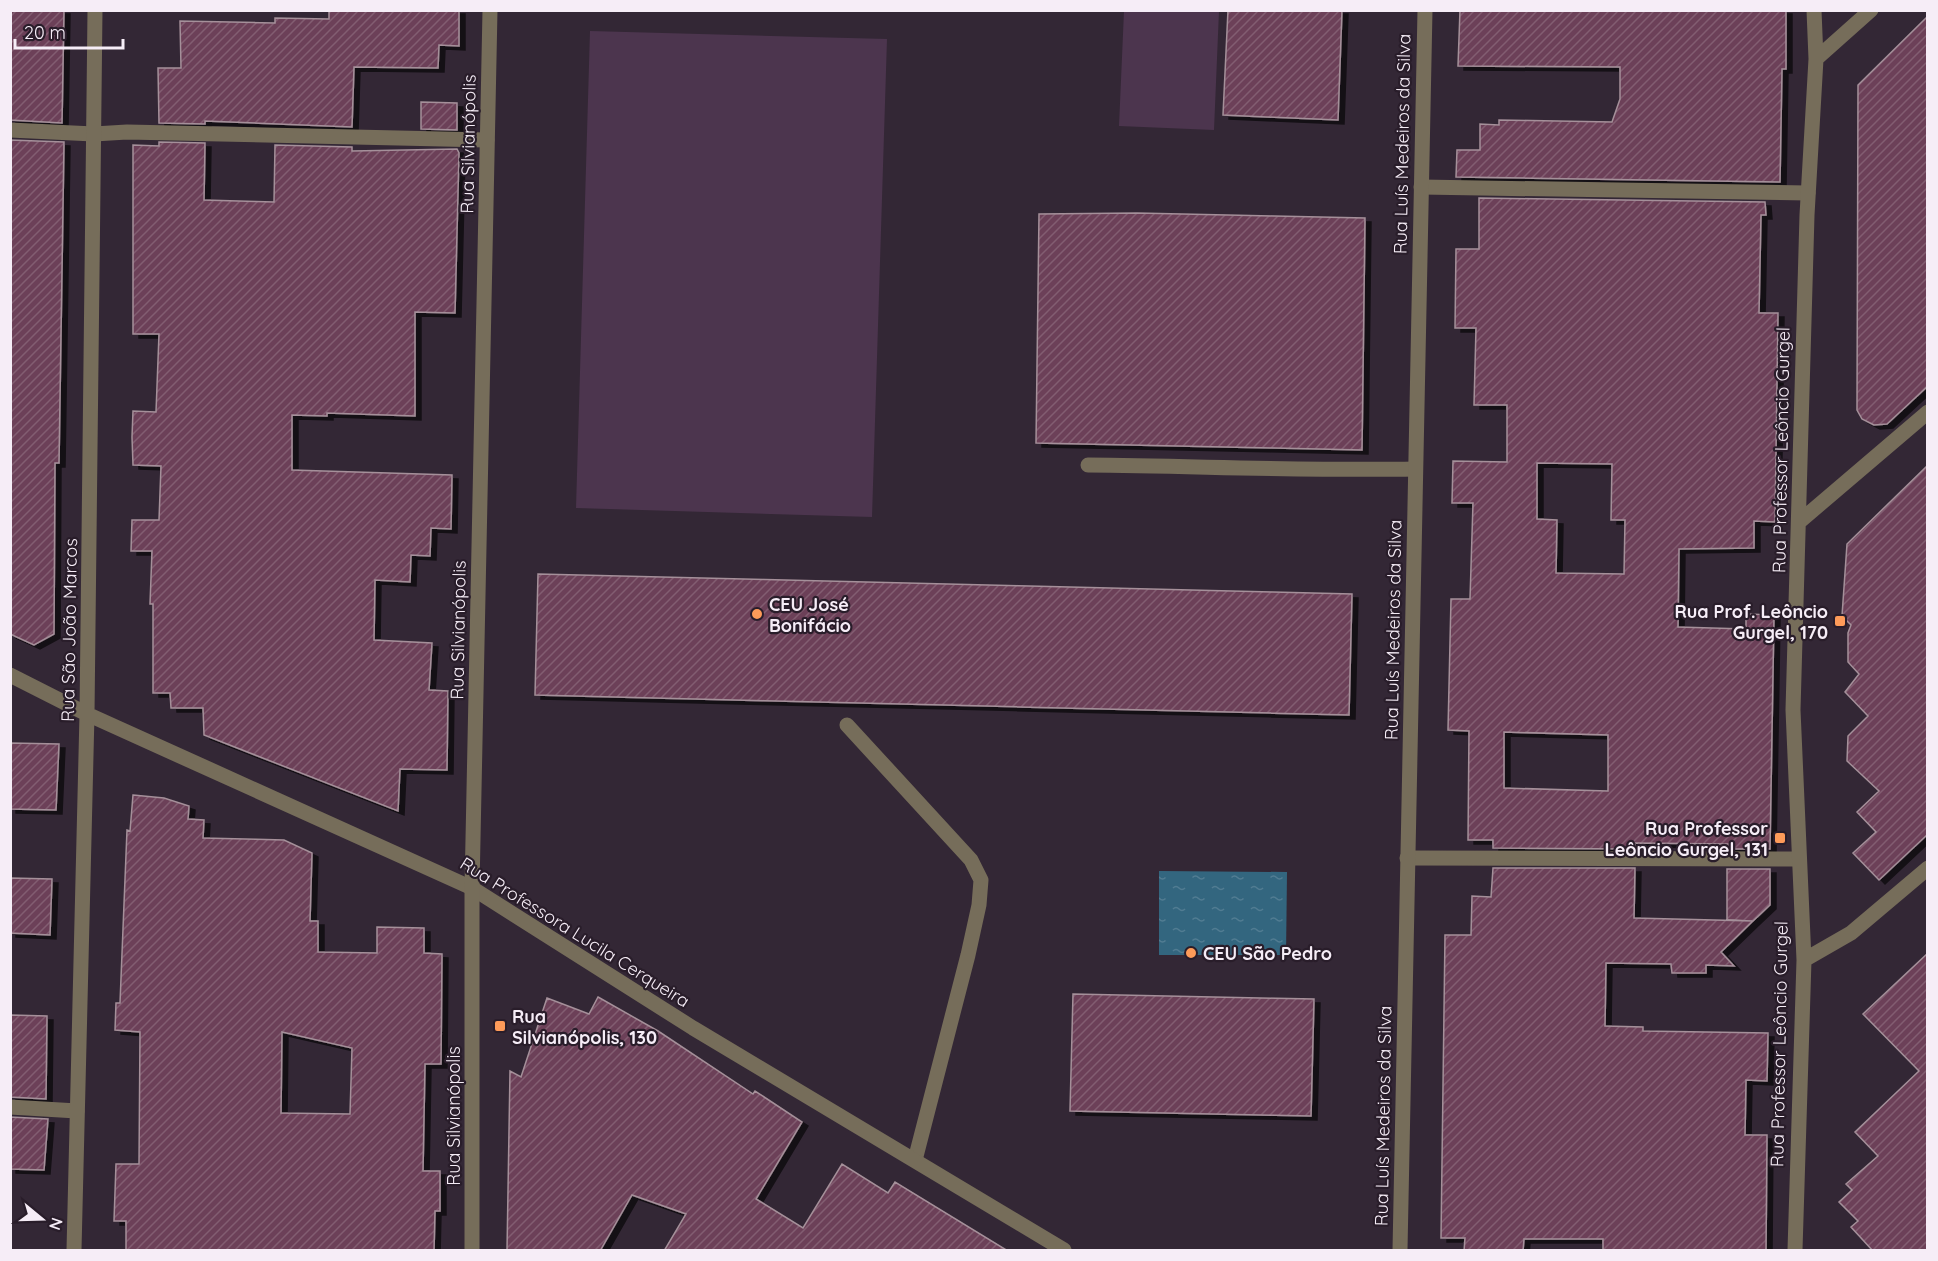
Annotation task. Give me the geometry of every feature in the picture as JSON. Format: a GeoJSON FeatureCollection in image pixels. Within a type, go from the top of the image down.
{"type":"FeatureCollection","features":[{"type":"Feature","properties":{"kind":"street","name":"Rua São João Marcos"},"geometry":{"type":"LineString","coordinates":[[74,1251],[87,714],[95,10]]}},
{"type":"Feature","properties":{"kind":"street","name":"Rua Silvianópolis"},"geometry":{"type":"LineString","coordinates":[[472,1251],[472,888],[490,10]]}},
{"type":"Feature","properties":{"kind":"street","name":"Rua Luís Medeiros da Silva"},"geometry":{"type":"LineString","coordinates":[[1400,1251],[1425,10]]}},
{"type":"Feature","properties":{"kind":"street","name":"Rua Professor Leôncio Gurgel"},"geometry":{"type":"LineString","coordinates":[[1795,1251],[1804,960],[1793,710],[1808,194],[1816,59],[1814,10]]}},
{"type":"Feature","properties":{"kind":"street"},"geometry":{"type":"LineString","coordinates":[[1816,59],[1871,10]]}},
{"type":"Feature","properties":{"kind":"street"},"geometry":{"type":"LineString","coordinates":[[10,130],[94,134],[127,132],[487,140]]}},
{"type":"Feature","properties":{"kind":"street"},"geometry":{"type":"LineString","coordinates":[[1421,187],[1808,194]]}},
{"type":"Feature","properties":{"kind":"street"},"geometry":{"type":"LineString","coordinates":[[1799,522],[1928,412]]}},
{"type":"Feature","properties":{"kind":"street"},"geometry":{"type":"LineString","coordinates":[[1088,465],[1327,471],[1415,469]]}},
{"type":"Feature","properties":{"kind":"street","name":"Rua Professora Lucila Cerqueira"},"geometry":{"type":"LineString","coordinates":[[10,675],[87,714],[472,888],[693,1028],[1064,1251]]}},
{"type":"Feature","properties":{"kind":"street"},"geometry":{"type":"LineString","coordinates":[[847,724],[971,860],[981,880],[968,955],[915,1160]]}},
{"type":"Feature","properties":{"kind":"street"},"geometry":{"type":"LineString","coordinates":[[1407,858],[1798,859]]}},
{"type":"Feature","properties":{"kind":"street"},"geometry":{"type":"LineString","coordinates":[[1804,960],[1851,933],[1928,867]]}},
{"type":"Feature","properties":{"kind":"street"},"geometry":{"type":"LineString","coordinates":[[10,1107],[77,1111]]}},
{"type":"Feature","properties":{"kind":"shaded area"},"geometry":{"type":"Polygon","coordinates":[[[1124,11],[1219,11],[1214,130],[1119,126],[1124,11]]]}},
{"type":"Feature","properties":{"kind":"shaded area"},"geometry":{"type":"Polygon","coordinates":[[[590,31],[887,39],[872,517],[576,508],[590,31]]]}},
{"type":"Feature","properties":{"kind":"water"},"geometry":{"type":"Polygon","coordinates":[[[1159,871],[1287,872],[1286,955],[1159,955],[1159,871]]]}},
{"type":"Feature","properties":{"kind":"building"},"geometry":{"type":"Polygon","coordinates":[[[10,10],[64,10],[62,123],[10,120],[10,10]]]}},
{"type":"Feature","properties":{"kind":"building"},"geometry":{"type":"Polygon","coordinates":[[[329,10],[459,10],[459,46],[439,45],[438,68],[354,67],[352,127],[205,121],[205,124],[159,123],[158,68],[181,68],[180,21],[275,23],[275,18],[329,19],[329,10]]]}},
{"type":"Feature","properties":{"kind":"building"},"geometry":{"type":"Polygon","coordinates":[[[1228,10],[1342,10],[1338,120],[1223,115],[1228,10]]]}},
{"type":"Feature","properties":{"kind":"building"},"geometry":{"type":"Polygon","coordinates":[[[1460,10],[1786,10],[1786,69],[1782,69],[1780,182],[1456,177],[1457,150],[1480,150],[1480,124],[1499,125],[1499,120],[1612,122],[1620,99],[1620,67],[1458,66],[1460,10]]]}},
{"type":"Feature","properties":{"kind":"building"},"geometry":{"type":"Polygon","coordinates":[[[1928,16],[1928,386],[1887,424],[1874,425],[1862,419],[1857,410],[1858,85],[1928,16]]]}},
{"type":"Feature","properties":{"kind":"building"},"geometry":{"type":"Polygon","coordinates":[[[421,102],[457,103],[457,130],[421,129],[421,102]]]}},
{"type":"Feature","properties":{"kind":"building"},"geometry":{"type":"Polygon","coordinates":[[[10,140],[64,142],[59,463],[55,463],[54,634],[34,645],[10,634],[10,140]]]}},
{"type":"Feature","properties":{"kind":"building"},"geometry":{"type":"Polygon","coordinates":[[[159,142],[205,143],[204,200],[274,202],[275,145],[352,147],[352,151],[457,149],[459,153],[455,313],[415,312],[415,416],[327,413],[327,416],[292,415],[292,470],[452,475],[451,529],[431,528],[430,556],[411,555],[410,582],[375,580],[374,640],[432,643],[429,690],[448,691],[447,770],[400,769],[398,811],[204,735],[203,708],[171,708],[170,693],[153,693],[153,604],[150,604],[152,551],[131,551],[132,520],[159,520],[161,466],[133,465],[132,437],[133,411],[156,412],[159,334],[133,334],[133,145],[159,146],[159,142]]]}},
{"type":"Feature","properties":{"kind":"building"},"geometry":{"type":"Polygon","coordinates":[[[1479,198],[1765,202],[1766,215],[1761,215],[1759,313],[1778,313],[1775,522],[1754,521],[1754,548],[1679,549],[1678,627],[1746,629],[1746,614],[1774,615],[1770,849],[1728,849],[1728,844],[1635,843],[1635,849],[1493,848],[1493,840],[1468,840],[1469,731],[1448,730],[1451,599],[1470,599],[1473,503],[1452,503],[1453,461],[1507,462],[1507,405],[1474,405],[1476,328],[1455,328],[1456,249],[1479,249],[1479,198]],[[1537,463],[1537,519],[1557,520],[1556,573],[1624,574],[1625,520],[1611,520],[1612,464],[1537,463]],[[1504,732],[1504,788],[1608,791],[1608,735],[1504,732]]]}},
{"type":"Feature","properties":{"kind":"building"},"geometry":{"type":"Polygon","coordinates":[[[1137,213],[1365,218],[1362,450],[1036,443],[1039,214],[1137,213]]]}},
{"type":"Feature","properties":{"kind":"building"},"geometry":{"type":"Polygon","coordinates":[[[1928,465],[1928,834],[1879,880],[1853,853],[1876,832],[1857,812],[1879,791],[1847,761],[1848,736],[1868,716],[1845,692],[1859,674],[1848,662],[1848,633],[1851,625],[1842,616],[1847,544],[1928,465]]]}},
{"type":"Feature","properties":{"kind":"building"},"geometry":{"type":"Polygon","coordinates":[[[538,574],[1352,594],[1349,715],[535,695],[538,574]]]}},
{"type":"Feature","properties":{"kind":"building"},"geometry":{"type":"Polygon","coordinates":[[[10,743],[59,744],[56,810],[10,809],[10,743]]]}},
{"type":"Feature","properties":{"kind":"building"},"geometry":{"type":"Polygon","coordinates":[[[133,795],[164,798],[189,806],[188,819],[204,820],[203,838],[284,840],[312,853],[310,921],[318,921],[318,952],[377,953],[377,927],[424,928],[424,953],[442,954],[441,1064],[425,1064],[423,1171],[440,1171],[440,1211],[435,1211],[434,1251],[126,1251],[126,1221],[114,1221],[116,1164],[139,1164],[140,1032],[115,1030],[116,1003],[120,1003],[127,830],[130,831],[133,795]],[[282,1032],[281,1113],[350,1114],[352,1048],[282,1032]]]}},
{"type":"Feature","properties":{"kind":"building"},"geometry":{"type":"Polygon","coordinates":[[[1493,868],[1635,868],[1634,918],[1753,921],[1721,952],[1734,966],[1706,965],[1706,973],[1672,973],[1671,964],[1606,963],[1605,1026],[1643,1027],[1643,1031],[1768,1033],[1767,1081],[1746,1080],[1745,1135],[1767,1135],[1766,1251],[1603,1251],[1603,1239],[1524,1239],[1523,1251],[1464,1251],[1465,1238],[1441,1238],[1445,935],[1471,935],[1472,896],[1491,897],[1493,868]]]}},
{"type":"Feature","properties":{"kind":"building"},"geometry":{"type":"Polygon","coordinates":[[[1727,869],[1770,869],[1770,905],[1753,921],[1727,920],[1727,869]]]}},
{"type":"Feature","properties":{"kind":"building"},"geometry":{"type":"Polygon","coordinates":[[[10,878],[52,879],[50,935],[10,933],[10,878]]]}},
{"type":"Feature","properties":{"kind":"building"},"geometry":{"type":"Polygon","coordinates":[[[1928,953],[1928,1251],[1873,1251],[1851,1227],[1858,1221],[1839,1202],[1852,1190],[1846,1184],[1878,1156],[1855,1132],[1919,1071],[1863,1014],[1928,953]]]}},
{"type":"Feature","properties":{"kind":"building"},"geometry":{"type":"Polygon","coordinates":[[[1073,994],[1314,999],[1311,1116],[1070,1111],[1073,994]]]}},
{"type":"Feature","properties":{"kind":"building"},"geometry":{"type":"Polygon","coordinates":[[[598,997],[658,1031],[753,1094],[755,1091],[802,1122],[756,1199],[803,1228],[842,1164],[888,1193],[895,1182],[1008,1251],[664,1251],[686,1214],[632,1195],[600,1251],[507,1251],[510,1071],[521,1077],[547,998],[589,1014],[598,997]]]}},
{"type":"Feature","properties":{"kind":"building"},"geometry":{"type":"Polygon","coordinates":[[[10,1015],[47,1016],[46,1099],[10,1097],[10,1015]]]}},
{"type":"Feature","properties":{"kind":"building"},"geometry":{"type":"Polygon","coordinates":[[[10,1117],[48,1119],[44,1170],[10,1169],[10,1117]]]}},
{"type":"Feature","properties":{"kind":"place","name":"CEU José Bonifácio"},"geometry":{"type":"Point","coordinates":[757,614]}},
{"type":"Feature","properties":{"kind":"place","name":"Rua Prof. Leôncio Gurgel, 170"},"geometry":{"type":"Point","coordinates":[1840,621]}},
{"type":"Feature","properties":{"kind":"place","name":"Rua Professor Leôncio Gurgel, 131"},"geometry":{"type":"Point","coordinates":[1780,838]}},
{"type":"Feature","properties":{"kind":"place","name":"CEU São Pedro"},"geometry":{"type":"Point","coordinates":[1191,953]}},
{"type":"Feature","properties":{"kind":"place","name":"Rua Silvianópolis, 130"},"geometry":{"type":"Point","coordinates":[500,1026]}}]}
